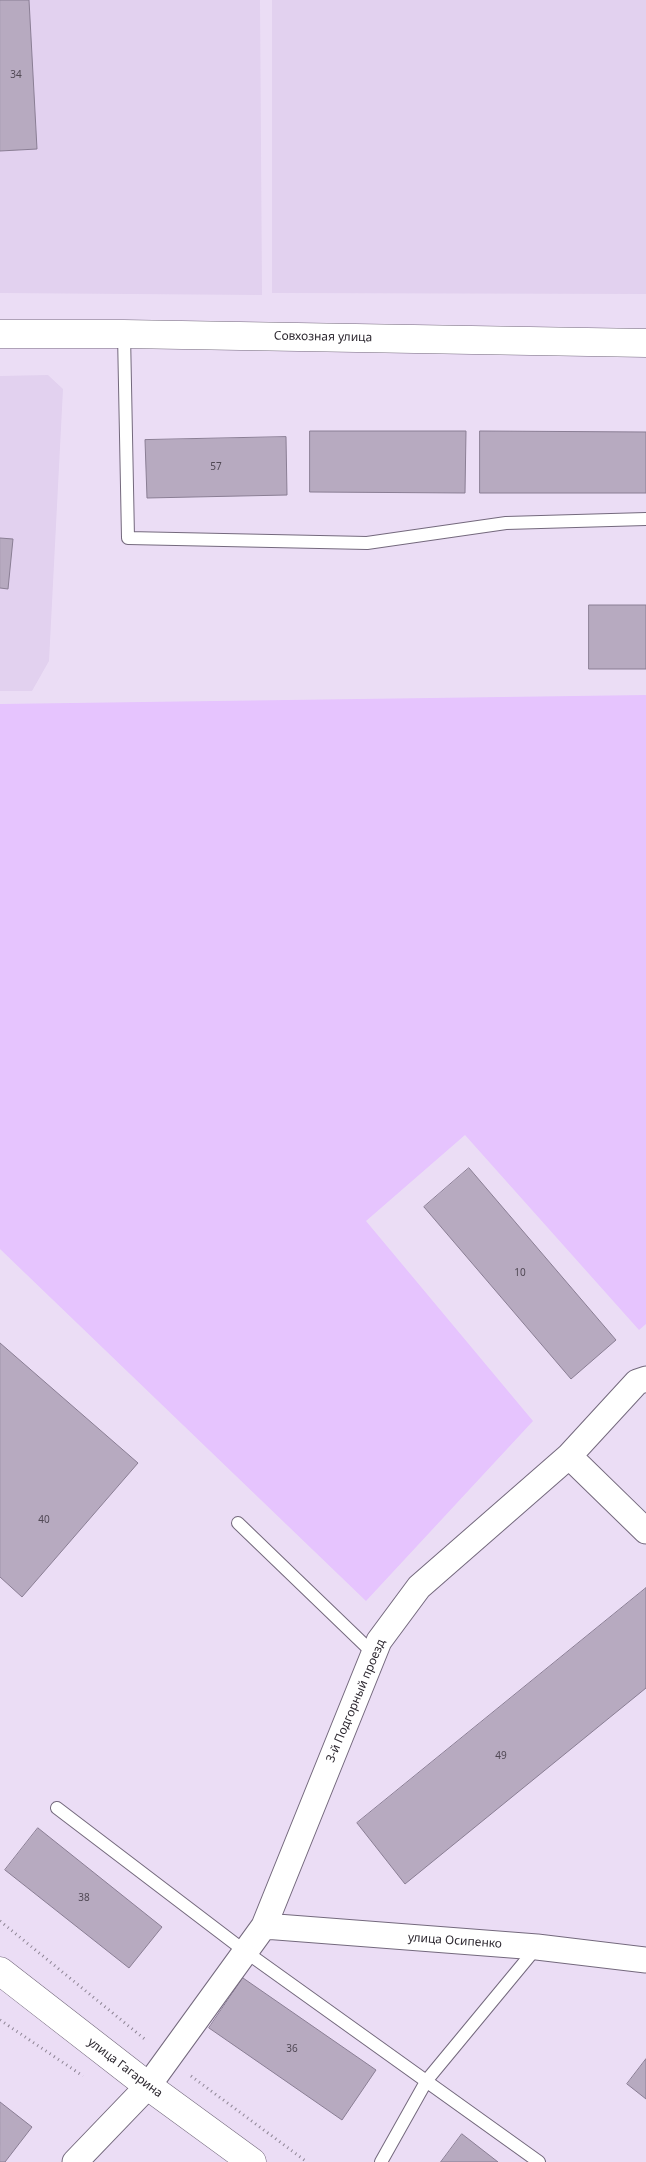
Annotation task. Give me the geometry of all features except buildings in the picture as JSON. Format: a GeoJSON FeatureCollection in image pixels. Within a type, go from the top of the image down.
{"type":"FeatureCollection","features":[{"type":"Feature","properties":{"kind":"street","name":"Совхозная улица"},"geometry":{"type":"LineString","coordinates":[[0,334],[124,334],[646,342]]}},
{"type":"Feature","properties":{"kind":"street","name":"3-й Подгорный проезд"},"geometry":{"type":"LineString","coordinates":[[75,2162],[148,2086],[264,1926],[379,1641],[419,1587],[569,1456],[637,1382],[646,1379]]}},
{"type":"Feature","properties":{"kind":"street"},"geometry":{"type":"LineString","coordinates":[[569,1456],[646,1531]]}},
{"type":"Feature","properties":{"kind":"street","name":"улица Осипенко"},"geometry":{"type":"LineString","coordinates":[[264,1926],[537,1947],[646,1960]]}},
{"type":"Feature","properties":{"kind":"street","name":"улица Гагарина"},"geometry":{"type":"LineString","coordinates":[[0,1971],[148,2086],[252,2162]]}},
{"type":"Feature","properties":{"kind":"lane"},"geometry":{"type":"LineString","coordinates":[[124,334],[128,538],[367,543],[506,523],[646,519]]}},
{"type":"Feature","properties":{"kind":"lane"},"geometry":{"type":"LineString","coordinates":[[238,1523],[374,1654]]}},
{"type":"Feature","properties":{"kind":"lane"},"geometry":{"type":"LineString","coordinates":[[57,1808],[246,1952],[428,2080],[539,2162]]}},
{"type":"Feature","properties":{"kind":"lane"},"geometry":{"type":"LineString","coordinates":[[381,2162],[428,2080],[537,1947]]}},
{"type":"Feature","properties":{"kind":"shaded area"},"geometry":{"type":"Polygon","coordinates":[[[0,0],[260,0],[262,295],[0,293],[0,0]]]}},
{"type":"Feature","properties":{"kind":"shaded area"},"geometry":{"type":"Polygon","coordinates":[[[272,0],[646,0],[646,294],[272,293],[272,0]]]}},
{"type":"Feature","properties":{"kind":"shaded area"},"geometry":{"type":"Polygon","coordinates":[[[48,375],[63,389],[49,661],[32,691],[0,691],[0,376],[48,375]]]}},
{"type":"Feature","properties":{"kind":"shaded area"},"geometry":{"type":"Polygon","coordinates":[[[646,695],[646,1324],[639,1330],[465,1135],[366,1221],[533,1421],[366,1601],[0,1249],[0,704],[646,695]]]}}]}
